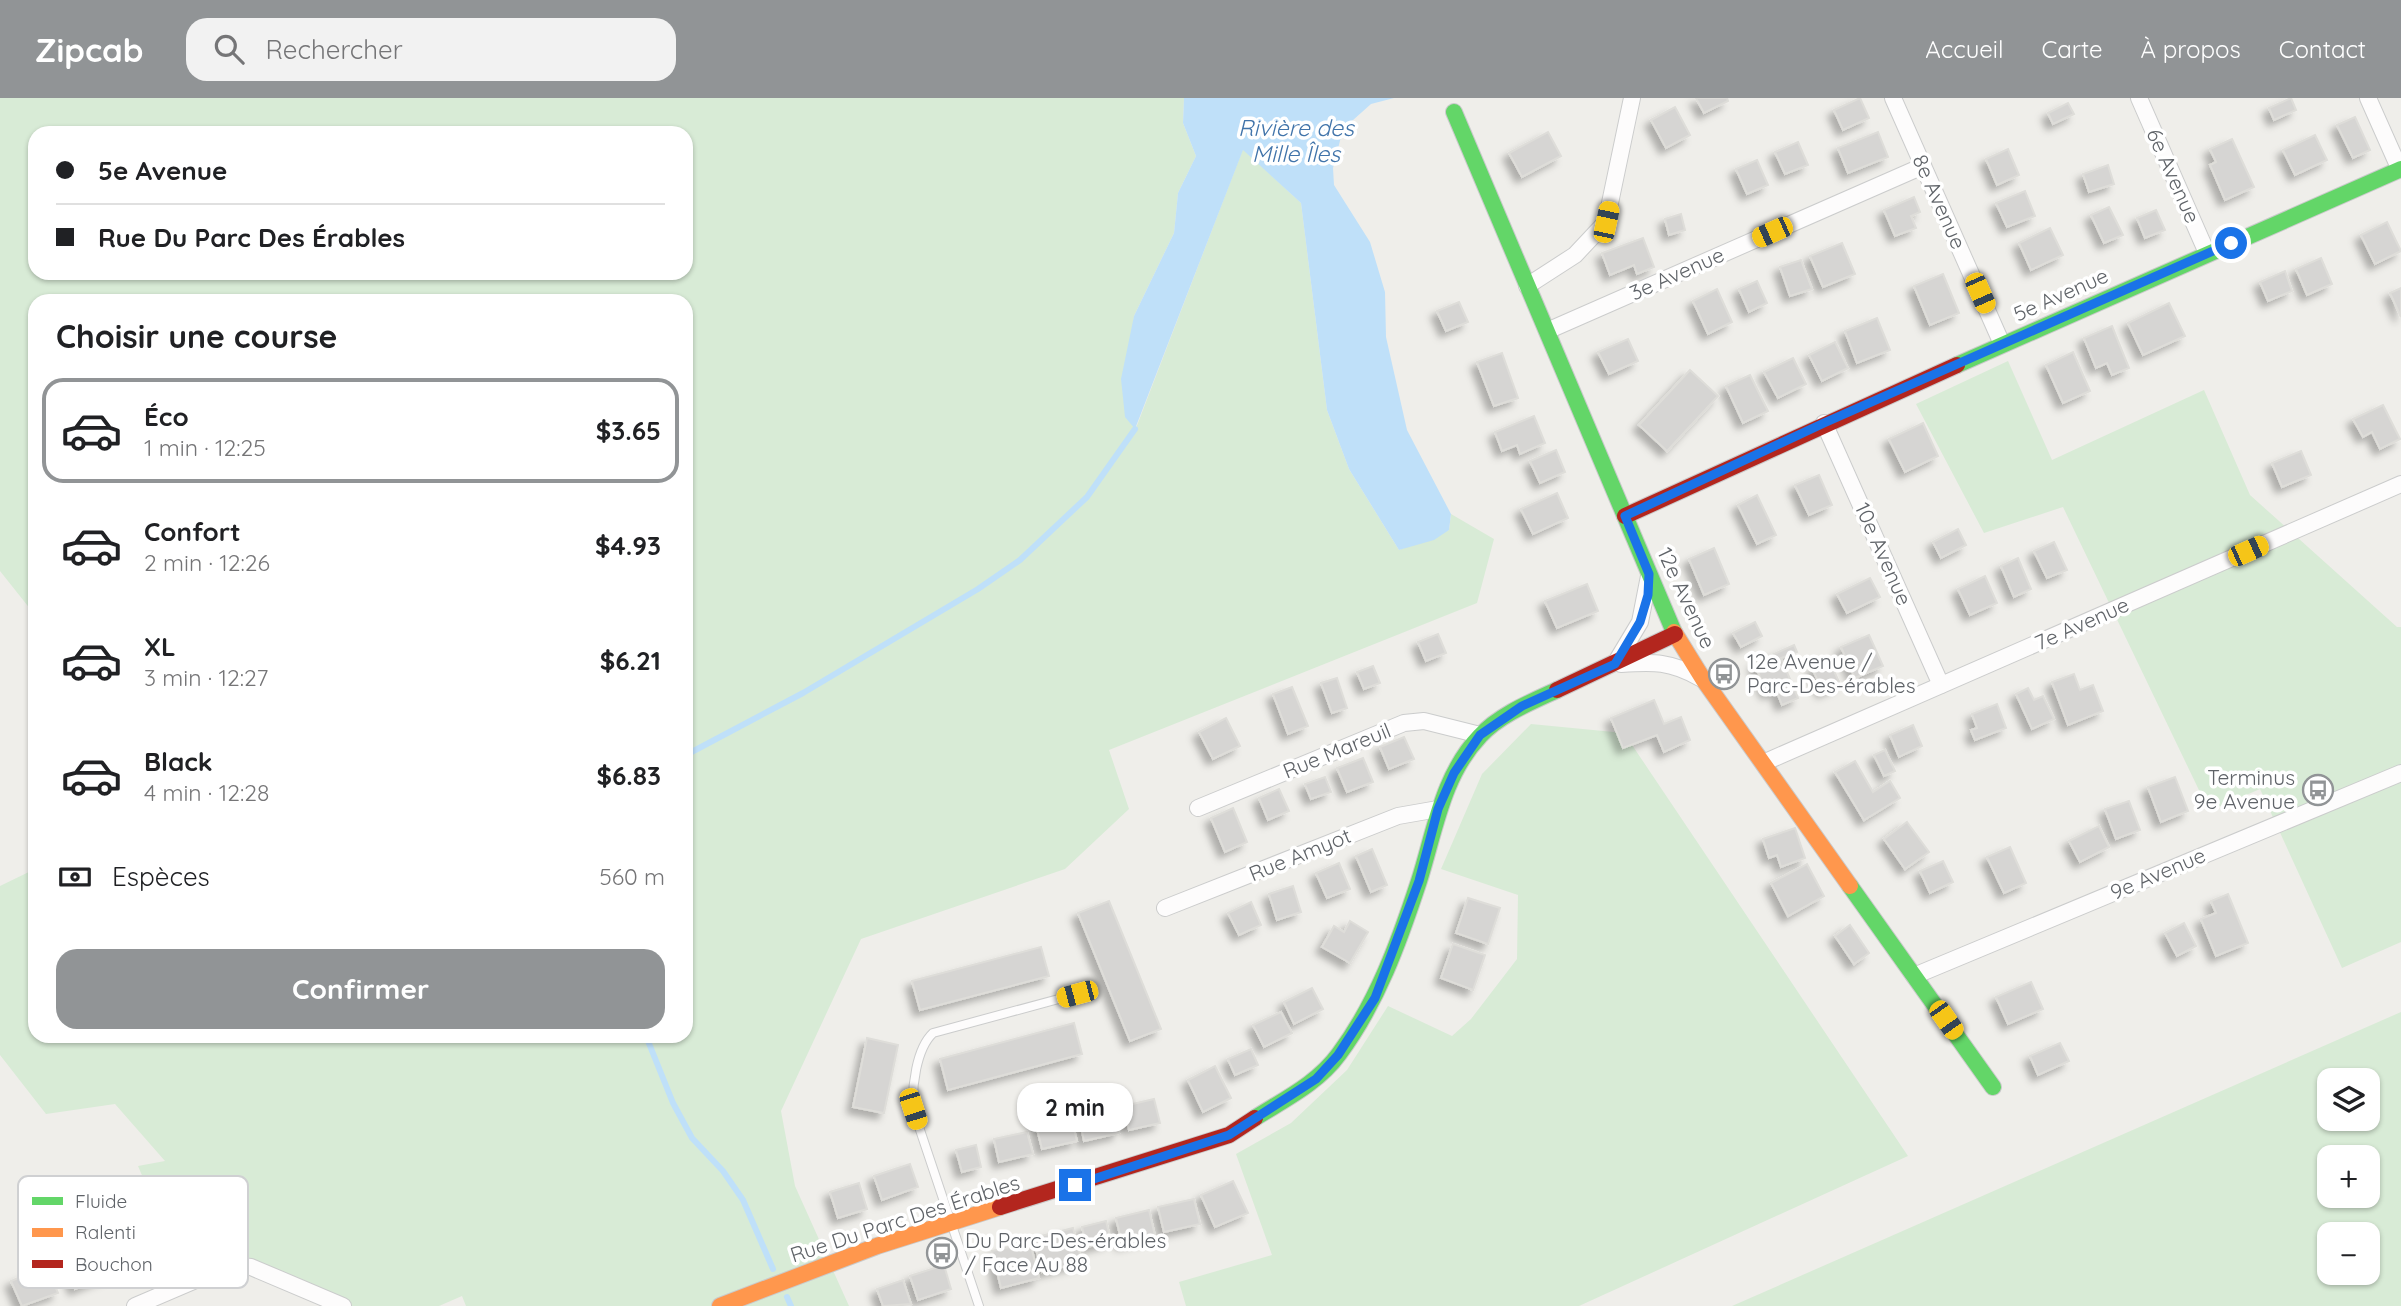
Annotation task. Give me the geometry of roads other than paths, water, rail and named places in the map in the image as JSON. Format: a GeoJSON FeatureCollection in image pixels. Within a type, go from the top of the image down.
{"type":"FeatureCollection","features":[{"type":"Feature","properties":{"kind":"street"},"geometry":{"type":"LineString","coordinates":[[1527,286],[1575,255],[1606,222],[1632,98]]}},
{"type":"Feature","properties":{"kind":"street","name":"8e Avenue"},"geometry":{"type":"LineString","coordinates":[[1893,98],[2002,344]]}},
{"type":"Feature","properties":{"kind":"street","name":"6e Avenue"},"geometry":{"type":"LineString","coordinates":[[2139,98],[2207,253]]}},
{"type":"Feature","properties":{"kind":"street"},"geometry":{"type":"LineString","coordinates":[[2368,98],[2401,170]]}},
{"type":"Feature","properties":{"kind":"street","name":"12e Avenue"},"geometry":{"type":"LineString","coordinates":[[1454,112],[1675,634],[1703,679],[1993,1087]]}},
{"type":"Feature","properties":{"kind":"street","name":"3e Avenue"},"geometry":{"type":"LineString","coordinates":[[1547,331],[1923,166]]}},
{"type":"Feature","properties":{"kind":"street","name":"5e Avenue"},"geometry":{"type":"LineString","coordinates":[[1625,516],[1824,423],[2401,170]]}},
{"type":"Feature","properties":{"kind":"street","name":"10e Avenue"},"geometry":{"type":"LineString","coordinates":[[1824,423],[1941,685]]}},
{"type":"Feature","properties":{"kind":"street","name":"7e Avenue"},"geometry":{"type":"LineString","coordinates":[[1763,763],[2401,484]]}},
{"type":"Feature","properties":{"kind":"street"},"geometry":{"type":"LineString","coordinates":[[1615,664],[1640,622],[1648,595],[1649,574]]}},
{"type":"Feature","properties":{"kind":"street","name":"Rue Du Parc Des Érables"},"geometry":{"type":"LineString","coordinates":[[720,1306],[877,1246],[1229,1135],[1316,1079],[1338,1055],[1375,998],[1419,881],[1438,809],[1454,773],[1480,735],[1522,706],[1675,634]]}},
{"type":"Feature","properties":{"kind":"street"},"geometry":{"type":"LineString","coordinates":[[1615,664],[1676,664],[1703,679]]}},
{"type":"Feature","properties":{"kind":"street","name":"Rue Mareuil"},"geometry":{"type":"LineString","coordinates":[[1198,808],[1404,723],[1424,721],[1480,735]]}},
{"type":"Feature","properties":{"kind":"street","name":"9e Avenue"},"geometry":{"type":"LineString","coordinates":[[1914,976],[2401,773]]}},
{"type":"Feature","properties":{"kind":"street","name":"Rue Amyot"},"geometry":{"type":"LineString","coordinates":[[1165,908],[1398,816],[1438,809]]}},
{"type":"Feature","properties":{"kind":"street"},"geometry":{"type":"LineString","coordinates":[[248,1267],[343,1306]]}},
{"type":"Feature","properties":{"kind":"street"},"geometry":{"type":"LineString","coordinates":[[135,1306],[177,1288]]}},
{"type":"Feature","properties":{"kind":"lane"},"geometry":{"type":"LineString","coordinates":[[979,1306],[913,1109],[912,1092],[926,1040],[933,1033],[1077,994]]}},
{"type":"Feature","properties":{"kind":"water","name":"Rivière des Mille Îles"},"geometry":{"type":"Polygon","coordinates":[[[1184,98],[1394,98],[1371,104],[1343,129],[1333,168],[1334,185],[1370,242],[1385,292],[1386,337],[1407,430],[1451,514],[1449,530],[1434,540],[1399,550],[1349,469],[1327,410],[1301,203],[1243,150],[1135,429],[1125,417],[1121,379],[1134,316],[1174,233],[1178,193],[1196,156],[1183,123],[1184,98]]]}},
{"type":"Feature","properties":{"kind":"waterway"},"geometry":{"type":"LineString","coordinates":[[693,751],[803,693],[978,589],[1020,560],[1087,497],[1135,429]]}},
{"type":"Feature","properties":{"kind":"waterway"},"geometry":{"type":"LineString","coordinates":[[649,1043],[673,1103],[692,1138],[723,1171],[743,1200],[773,1269]]}},
{"type":"Feature","properties":{"kind":"waterway"},"geometry":{"type":"LineString","coordinates":[[787,1297],[791,1306]]}},
{"type":"Feature","properties":{"kind":"place","name":"12e Avenue / Parc-Des-érables"},"geometry":{"type":"Point","coordinates":[1724,674]}},
{"type":"Feature","properties":{"kind":"place","name":"Terminus 9e Avenue"},"geometry":{"type":"Point","coordinates":[2318,790]}},
{"type":"Feature","properties":{"kind":"place","name":"Du Parc-Des-érables / Face Au 88"},"geometry":{"type":"Point","coordinates":[942,1253]}}]}
